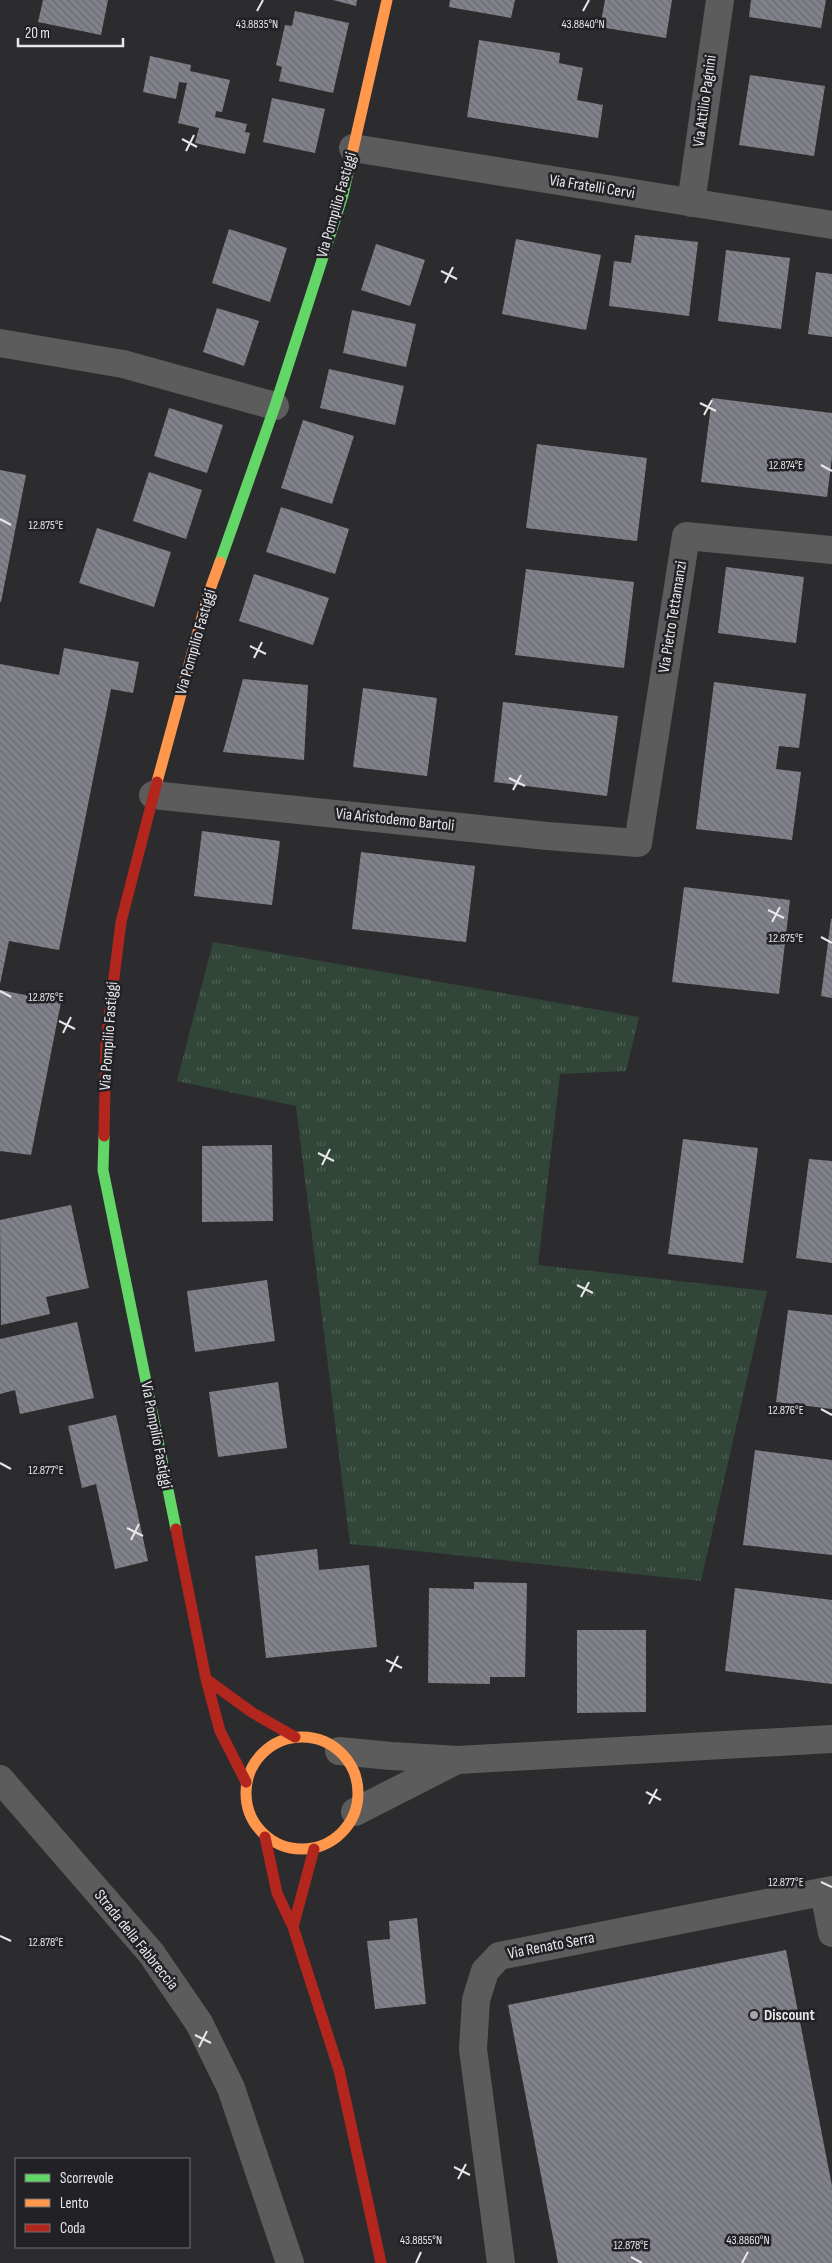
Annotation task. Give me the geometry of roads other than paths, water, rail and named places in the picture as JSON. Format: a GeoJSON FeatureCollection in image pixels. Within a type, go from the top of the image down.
{"type":"FeatureCollection","features":[{"type":"Feature","properties":{"kind":"street","name":"Via Pompilio Fastiggi"},"geometry":{"type":"LineString","coordinates":[[246,1782],[220,1731],[206,1679],[103,1170],[106,1042],[121,922],[153,795],[208,595],[275,406],[343,195],[387,0]]}},
{"type":"Feature","properties":{"kind":"street","name":"Via Attilio Pagnini"},"geometry":{"type":"LineString","coordinates":[[691,203],[720,0]]}},
{"type":"Feature","properties":{"kind":"street","name":"Via Fratelli Cervi"},"geometry":{"type":"LineString","coordinates":[[353,148],[832,225]]}},
{"type":"Feature","properties":{"kind":"street"},"geometry":{"type":"LineString","coordinates":[[0,343],[123,364],[275,406]]}},
{"type":"Feature","properties":{"kind":"street","name":"Via Pietro Tettamanzi"},"geometry":{"type":"LineString","coordinates":[[638,843],[686,536],[832,550]]}},
{"type":"Feature","properties":{"kind":"street","name":"Via Aristodemo Bartoli"},"geometry":{"type":"LineString","coordinates":[[153,795],[547,836],[638,843]]}},
{"type":"Feature","properties":{"kind":"street"},"geometry":{"type":"LineString","coordinates":[[206,1679],[253,1713],[295,1737]]}},
{"type":"Feature","properties":{"kind":"street"},"geometry":{"type":"LineString","coordinates":[[295,1737],[311,1738],[326,1742],[339,1750],[350,1763],[357,1779],[359,1796],[356,1812],[346,1829],[332,1841],[314,1849],[297,1850],[280,1846],[266,1837],[256,1826],[248,1812],[245,1797],[246,1782],[252,1765],[263,1752],[278,1742],[295,1737]]}},
{"type":"Feature","properties":{"kind":"street"},"geometry":{"type":"LineString","coordinates":[[339,1750],[391,1756],[458,1760],[832,1739]]}},
{"type":"Feature","properties":{"kind":"street"},"geometry":{"type":"LineString","coordinates":[[356,1812],[458,1760]]}},
{"type":"Feature","properties":{"kind":"street","name":"Strada della Fabbreccia"},"geometry":{"type":"LineString","coordinates":[[0,1779],[151,1953],[199,2023],[231,2088],[290,2263]]}},
{"type":"Feature","properties":{"kind":"street"},"geometry":{"type":"LineString","coordinates":[[266,1837],[277,1893],[294,1927],[339,2070],[381,2263]]}},
{"type":"Feature","properties":{"kind":"street"},"geometry":{"type":"LineString","coordinates":[[294,1927],[314,1849]]}},
{"type":"Feature","properties":{"kind":"street","name":"Via Renato Serra"},"geometry":{"type":"LineString","coordinates":[[501,2263],[473,2050],[476,2000],[486,1971],[499,1956],[828,1891],[832,1933]]}},
{"type":"Feature","properties":{"kind":"place","name":"Discount"},"geometry":{"type":"Point","coordinates":[754,2015]}}]}
